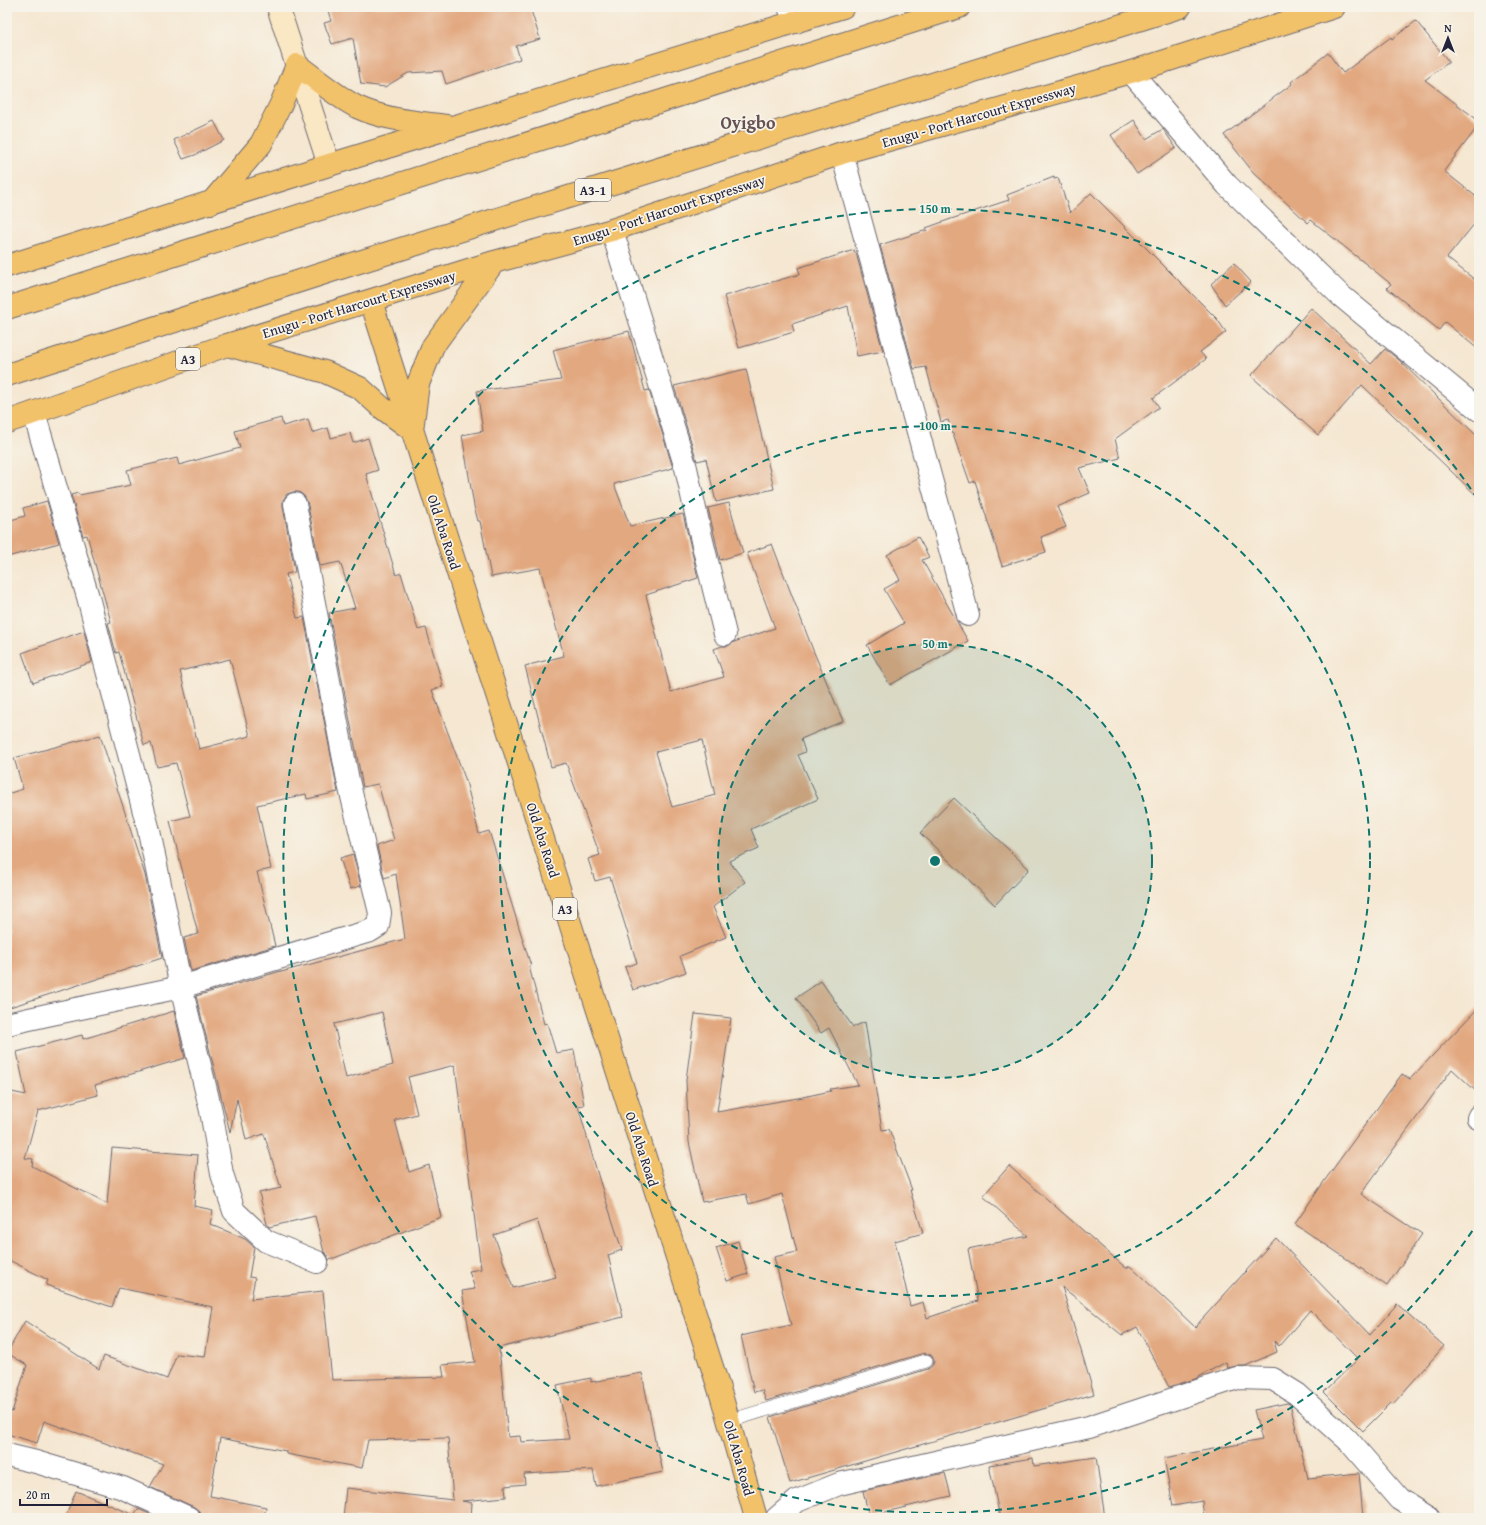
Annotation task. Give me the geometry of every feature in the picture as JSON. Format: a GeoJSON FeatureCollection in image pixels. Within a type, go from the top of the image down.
{"type":"FeatureCollection","features":[{"type":"Feature","properties":{"kind":"main road"},"geometry":{"type":"LineString","coordinates":[[7,266],[453,127],[793,14],[844,7]]}},
{"type":"Feature","properties":{"kind":"main road"},"geometry":{"type":"LineString","coordinates":[[7,308],[959,7]]}},
{"type":"Feature","properties":{"kind":"main road","name":"A3-1"},"geometry":{"type":"LineString","coordinates":[[7,375],[367,260],[1180,7]]}},
{"type":"Feature","properties":{"kind":"main road","name":"Enugu - Port Harcourt Expressway"},"geometry":{"type":"LineString","coordinates":[[7,422],[227,345],[494,262],[612,230],[842,153],[1132,72],[1334,7]]}},
{"type":"Feature","properties":{"kind":"main road"},"geometry":{"type":"LineString","coordinates":[[211,203],[260,144],[281,104],[297,64],[325,86],[357,107],[389,117],[453,127]]}},
{"type":"Feature","properties":{"kind":"main road"},"geometry":{"type":"LineString","coordinates":[[227,345],[325,372],[360,388],[381,407],[412,430],[418,384],[433,346],[494,262]]}},
{"type":"Feature","properties":{"kind":"main road","name":"Old Aba Road"},"geometry":{"type":"LineString","coordinates":[[371,301],[728,1421],[756,1518]]}},
{"type":"Feature","properties":{"kind":"street"},"geometry":{"type":"LineString","coordinates":[[278,7],[329,165]]}},
{"type":"Feature","properties":{"kind":"street"},"geometry":{"type":"LineString","coordinates":[[1132,72],[1227,185],[1334,290],[1479,410]]}},
{"type":"Feature","properties":{"kind":"street"},"geometry":{"type":"LineString","coordinates":[[842,153],[968,615]]}},
{"type":"Feature","properties":{"kind":"street"},"geometry":{"type":"LineString","coordinates":[[612,230],[686,468],[725,634]]}},
{"type":"Feature","properties":{"kind":"street"},"geometry":{"type":"LineString","coordinates":[[34,413],[88,597],[149,831],[180,987],[211,1111],[222,1174],[234,1211],[266,1241],[317,1262]]}},
{"type":"Feature","properties":{"kind":"street"},"geometry":{"type":"LineString","coordinates":[[7,1024],[47,1014],[180,987],[370,931],[378,926],[380,913],[348,780],[295,504]]}},
{"type":"Feature","properties":{"kind":"street"},"geometry":{"type":"LineString","coordinates":[[777,1518],[797,1501],[839,1484],[1089,1427],[1237,1378],[1273,1379],[1297,1394],[1348,1440],[1400,1499],[1421,1516]]}},
{"type":"Feature","properties":{"kind":"street"},"geometry":{"type":"LineString","coordinates":[[7,1455],[36,1462],[123,1488],[189,1518]]}},
{"type":"Feature","properties":{"kind":"lane"},"geometry":{"type":"LineString","coordinates":[[728,1421],[926,1362]]}},
{"type":"Feature","properties":{"kind":"building"},"geometry":{"type":"Polygon","coordinates":[[[327,7],[530,7],[540,39],[516,46],[520,59],[446,84],[442,71],[408,73],[385,87],[361,84],[353,38],[332,44],[324,23],[331,21],[327,7]]]}},
{"type":"Feature","properties":{"kind":"building"},"geometry":{"type":"Polygon","coordinates":[[[1416,21],[1449,62],[1425,80],[1479,121],[1479,125],[1444,171],[1479,199],[1479,218],[1447,258],[1479,283],[1479,350],[1445,322],[1439,330],[1387,288],[1391,284],[1311,220],[1308,223],[1253,172],[1224,135],[1292,84],[1291,82],[1328,53],[1343,73],[1391,37],[1392,39],[1416,21]]]}},
{"type":"Feature","properties":{"kind":"building"},"geometry":{"type":"Polygon","coordinates":[[[1134,120],[1146,139],[1163,129],[1176,148],[1137,174],[1111,135],[1134,120]]]}},
{"type":"Feature","properties":{"kind":"building"},"geometry":{"type":"Polygon","coordinates":[[[214,121],[224,140],[195,155],[183,159],[174,140],[214,121]]]}},
{"type":"Feature","properties":{"kind":"building"},"geometry":{"type":"Polygon","coordinates":[[[1054,177],[1054,179],[1058,178],[1070,213],[1091,193],[1217,319],[1226,332],[1200,352],[1206,359],[1153,398],[1159,407],[1115,439],[1120,458],[1079,468],[1090,493],[1057,507],[1066,527],[1041,537],[1046,552],[1002,566],[975,481],[970,483],[948,420],[941,422],[926,367],[914,369],[880,245],[927,230],[926,228],[1009,200],[1007,195],[1054,177]]]}},
{"type":"Feature","properties":{"kind":"building"},"geometry":{"type":"Polygon","coordinates":[[[854,250],[883,351],[857,356],[848,306],[792,324],[794,332],[739,348],[724,296],[800,274],[798,268],[854,250]]]}},
{"type":"Feature","properties":{"kind":"building"},"geometry":{"type":"Polygon","coordinates":[[[1234,263],[1251,282],[1225,305],[1211,284],[1234,263]]]}},
{"type":"Feature","properties":{"kind":"building"},"geometry":{"type":"Polygon","coordinates":[[[1311,308],[1371,364],[1385,349],[1398,359],[1479,438],[1479,498],[1362,385],[1318,435],[1251,376],[1311,308]]]}},
{"type":"Feature","properties":{"kind":"building"},"geometry":{"type":"Polygon","coordinates":[[[629,331],[645,391],[649,390],[673,468],[614,484],[630,526],[683,514],[698,578],[646,595],[671,692],[724,677],[714,649],[722,646],[728,646],[734,642],[775,628],[747,553],[772,544],[813,650],[843,721],[801,739],[805,752],[798,755],[818,799],[751,829],[759,848],[729,861],[745,882],[713,907],[726,937],[680,956],[686,972],[633,990],[625,967],[637,963],[610,877],[595,881],[588,859],[600,855],[566,763],[551,767],[525,666],[564,656],[540,568],[491,577],[480,521],[478,521],[474,506],[462,435],[483,431],[477,391],[561,380],[553,350],[629,331]],[[702,740],[656,752],[672,807],[715,795],[702,740]]]}},
{"type":"Feature","properties":{"kind":"building"},"geometry":{"type":"Polygon","coordinates":[[[746,369],[774,489],[716,502],[706,459],[697,461],[674,386],[746,369]]]}},
{"type":"Feature","properties":{"kind":"building"},"geometry":{"type":"Polygon","coordinates":[[[281,418],[283,426],[308,419],[312,433],[328,428],[331,438],[350,433],[353,443],[368,438],[378,470],[366,474],[396,575],[401,573],[418,630],[426,628],[443,686],[432,690],[466,781],[479,834],[489,831],[531,966],[529,966],[544,1024],[547,1023],[556,1053],[574,1050],[584,1105],[578,1106],[622,1250],[608,1255],[623,1317],[499,1348],[508,1437],[520,1436],[521,1442],[569,1439],[557,1385],[591,1378],[591,1382],[642,1373],[656,1446],[663,1472],[596,1486],[593,1470],[524,1474],[525,1484],[505,1486],[506,1497],[462,1501],[472,1503],[471,1518],[343,1518],[346,1488],[453,1500],[448,1438],[368,1440],[362,1468],[286,1454],[286,1451],[220,1438],[210,1496],[266,1507],[264,1518],[201,1518],[199,1511],[194,1507],[150,1487],[163,1464],[44,1421],[37,1443],[7,1434],[7,1410],[12,1412],[27,1365],[7,1353],[25,1321],[99,1369],[104,1356],[167,1379],[177,1354],[205,1357],[213,1307],[119,1288],[112,1307],[46,1285],[48,1280],[7,1259],[7,1091],[26,1095],[17,1052],[82,1035],[83,1039],[174,1011],[185,1058],[95,1085],[98,1095],[38,1111],[25,1158],[33,1159],[32,1166],[107,1204],[112,1148],[198,1155],[194,1206],[213,1210],[210,1224],[245,1239],[254,1247],[249,1277],[255,1278],[251,1299],[323,1291],[332,1380],[444,1377],[442,1365],[475,1362],[462,1291],[475,1289],[469,1271],[481,1269],[455,1065],[408,1077],[417,1114],[395,1120],[409,1172],[429,1165],[441,1217],[329,1260],[324,1252],[315,1216],[269,1227],[267,1224],[259,1193],[281,1188],[264,1134],[246,1140],[237,1099],[230,1132],[196,996],[281,971],[405,939],[396,874],[384,878],[377,846],[394,840],[378,784],[363,787],[329,613],[355,608],[340,562],[320,566],[307,501],[299,492],[293,492],[287,494],[283,500],[295,572],[286,574],[297,618],[304,617],[338,792],[307,799],[306,794],[257,805],[271,869],[257,872],[275,946],[191,971],[184,938],[198,934],[170,821],[190,816],[176,763],[157,767],[151,743],[144,745],[119,652],[116,653],[108,623],[111,622],[87,535],[83,536],[71,495],[78,493],[79,495],[131,485],[127,470],[177,458],[179,465],[240,448],[235,431],[281,418]],[[230,659],[180,671],[199,749],[250,736],[230,659]],[[382,1012],[334,1024],[346,1078],[393,1065],[382,1012]],[[537,1220],[494,1235],[513,1288],[556,1277],[537,1220]]]}},
{"type":"Feature","properties":{"kind":"building"},"geometry":{"type":"Polygon","coordinates":[[[47,501],[59,543],[7,557],[7,521],[25,516],[23,508],[47,501]]]}},
{"type":"Feature","properties":{"kind":"building"},"geometry":{"type":"Polygon","coordinates":[[[729,503],[743,553],[720,560],[708,508],[729,503]]]}},
{"type":"Feature","properties":{"kind":"building"},"geometry":{"type":"Polygon","coordinates":[[[918,537],[929,557],[922,560],[968,641],[890,685],[867,645],[904,623],[884,589],[900,580],[887,555],[918,537]]]}},
{"type":"Feature","properties":{"kind":"building"},"geometry":{"type":"Polygon","coordinates":[[[84,631],[92,662],[33,683],[22,653],[84,631]]]}},
{"type":"Feature","properties":{"kind":"building"},"geometry":{"type":"Polygon","coordinates":[[[100,735],[145,875],[162,958],[7,1008],[7,794],[23,789],[14,758],[100,735]]]}},
{"type":"Feature","properties":{"kind":"building"},"geometry":{"type":"Polygon","coordinates":[[[954,798],[1029,869],[995,905],[920,833],[954,798]]]}},
{"type":"Feature","properties":{"kind":"building"},"geometry":{"type":"Polygon","coordinates":[[[353,854],[361,886],[350,889],[340,858],[353,854]]]}},
{"type":"Feature","properties":{"kind":"building"},"geometry":{"type":"Polygon","coordinates":[[[821,981],[853,1027],[865,1022],[882,1130],[889,1129],[912,1190],[910,1190],[923,1233],[895,1241],[910,1306],[923,1302],[927,1318],[978,1301],[968,1249],[1028,1236],[983,1196],[1009,1166],[1126,1268],[1130,1266],[1195,1327],[1276,1238],[1370,1335],[1397,1304],[1444,1346],[1393,1404],[1391,1403],[1363,1431],[1324,1392],[1358,1359],[1310,1310],[1279,1346],[1274,1341],[1277,1352],[1245,1366],[1228,1368],[1226,1362],[1195,1379],[1169,1387],[1137,1327],[1122,1335],[1062,1287],[1094,1394],[790,1483],[770,1417],[928,1369],[934,1362],[931,1355],[924,1353],[766,1401],[762,1390],[754,1392],[741,1336],[791,1325],[774,1257],[797,1252],[782,1194],[749,1204],[746,1194],[702,1202],[689,1142],[686,1080],[695,1014],[731,1018],[717,1112],[798,1098],[831,1091],[830,1089],[858,1085],[829,1028],[821,1033],[796,998],[821,981]]]}},
{"type":"Feature","properties":{"kind":"building"},"geometry":{"type":"Polygon","coordinates":[[[1479,1007],[1479,1094],[1452,1069],[1361,1194],[1422,1234],[1387,1286],[1295,1224],[1402,1074],[1410,1079],[1479,1007]]]}},
{"type":"Feature","properties":{"kind":"building"},"geometry":{"type":"Polygon","coordinates":[[[738,1241],[748,1274],[727,1281],[716,1248],[738,1241]]]}},
{"type":"Feature","properties":{"kind":"building"},"geometry":{"type":"Polygon","coordinates":[[[1287,1403],[1290,1404],[1308,1478],[1359,1473],[1363,1518],[1204,1518],[1202,1501],[1173,1506],[1164,1458],[1262,1440],[1254,1410],[1287,1403]]]}},
{"type":"Feature","properties":{"kind":"building"},"geometry":{"type":"Polygon","coordinates":[[[1096,1457],[1105,1518],[1000,1518],[989,1465],[1033,1458],[1034,1466],[1096,1457]]]}},
{"type":"Feature","properties":{"kind":"building"},"geometry":{"type":"Polygon","coordinates":[[[945,1473],[951,1496],[869,1516],[863,1491],[945,1473]]]}},
{"type":"Feature","properties":{"kind":"building"},"geometry":{"type":"Polygon","coordinates":[[[76,1491],[134,1515],[138,1509],[159,1518],[65,1518],[76,1491]]]}},
{"type":"Feature","properties":{"kind":"district","name":"Oyigbo"},"geometry":{"type":"Point","coordinates":[748,122]}}]}
